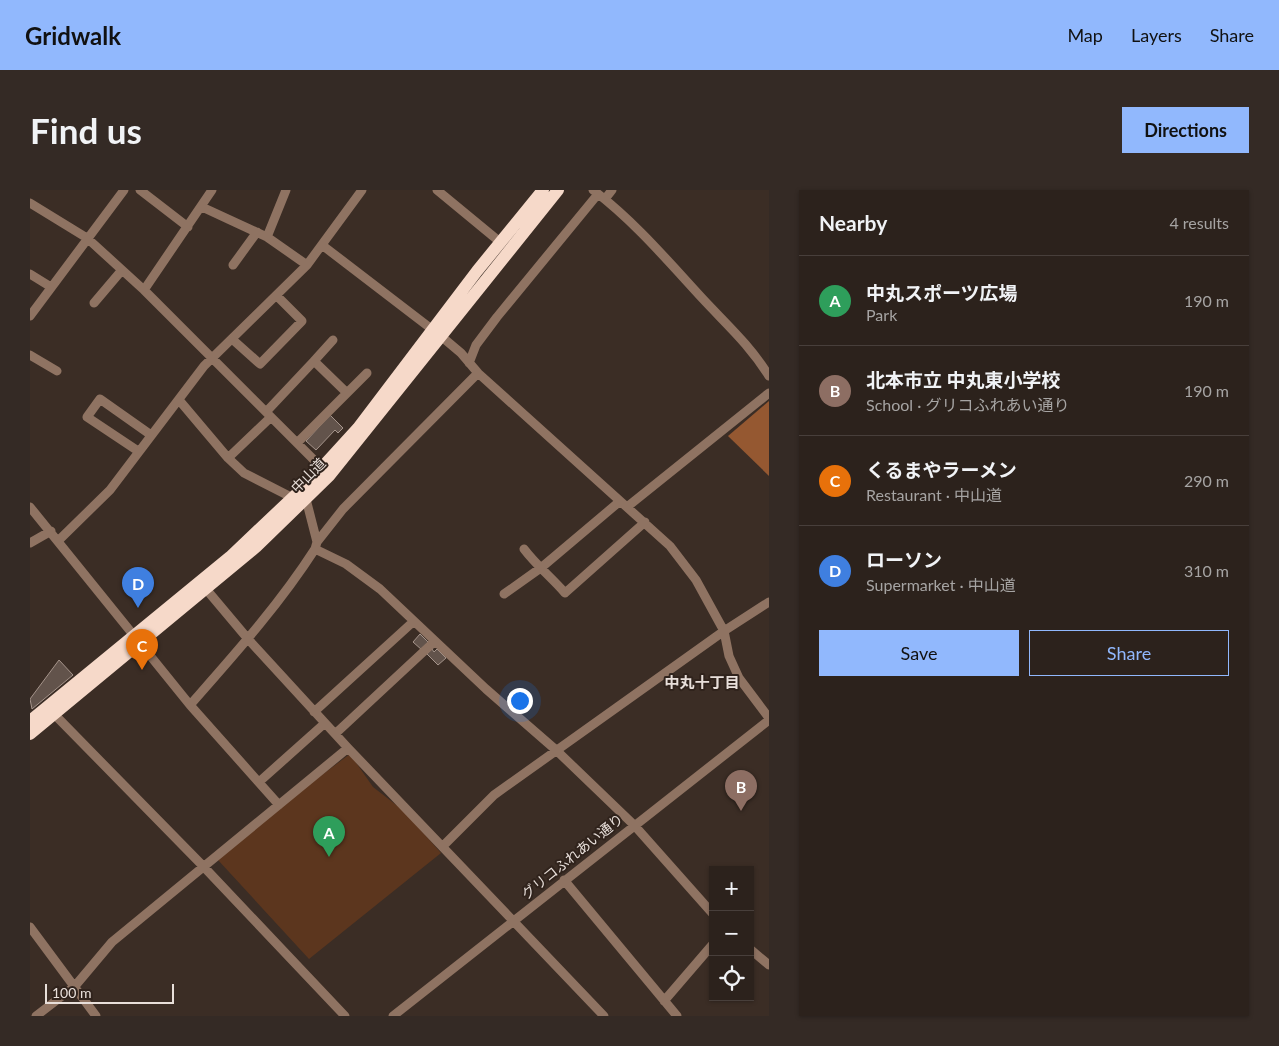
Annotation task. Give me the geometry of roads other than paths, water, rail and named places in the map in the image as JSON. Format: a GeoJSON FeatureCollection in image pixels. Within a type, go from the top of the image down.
{"type":"FeatureCollection","features":[{"type":"Feature","properties":{"kind":"highway","name":"中山道"},"geometry":{"type":"LineString","coordinates":[[30,720],[206,589],[256,547],[344,460],[438,333],[500,242],[543,190]]}},
{"type":"Feature","properties":{"kind":"highway","name":"中山道"},"geometry":{"type":"LineString","coordinates":[[30,734],[230,557],[293,498],[358,428],[558,190]]}},
{"type":"Feature","properties":{"kind":"street"},"geometry":{"type":"LineString","coordinates":[[30,316],[124,190]]}},
{"type":"Feature","properties":{"kind":"street"},"geometry":{"type":"LineString","coordinates":[[140,190],[188,227]]}},
{"type":"Feature","properties":{"kind":"street"},"geometry":{"type":"LineString","coordinates":[[144,290],[212,190]]}},
{"type":"Feature","properties":{"kind":"street"},"geometry":{"type":"LineString","coordinates":[[267,237],[286,190]]}},
{"type":"Feature","properties":{"kind":"street"},"geometry":{"type":"LineString","coordinates":[[59,540],[110,490],[204,366],[307,265],[362,190]]}},
{"type":"Feature","properties":{"kind":"street"},"geometry":{"type":"LineString","coordinates":[[437,190],[500,242]]}},
{"type":"Feature","properties":{"kind":"street"},"geometry":{"type":"LineString","coordinates":[[469,363],[476,345],[497,317],[598,194],[612,190]]}},
{"type":"Feature","properties":{"kind":"street"},"geometry":{"type":"LineString","coordinates":[[598,194],[635,226],[752,349],[769,376]]}},
{"type":"Feature","properties":{"kind":"street"},"geometry":{"type":"LineString","coordinates":[[30,203],[87,238],[144,290],[322,468]]}},
{"type":"Feature","properties":{"kind":"street"},"geometry":{"type":"LineString","coordinates":[[202,207],[267,237],[307,265]]}},
{"type":"Feature","properties":{"kind":"street"},"geometry":{"type":"LineString","coordinates":[[233,265],[257,232]]}},
{"type":"Feature","properties":{"kind":"street"},"geometry":{"type":"LineString","coordinates":[[322,245],[438,333],[478,373],[623,504],[646,522],[670,546],[696,580],[724,631],[729,656],[739,678],[769,719]]}},
{"type":"Feature","properties":{"kind":"street"},"geometry":{"type":"LineString","coordinates":[[94,303],[122,270]]}},
{"type":"Feature","properties":{"kind":"street"},"geometry":{"type":"LineString","coordinates":[[30,274],[51,287]]}},
{"type":"Feature","properties":{"kind":"street"},"geometry":{"type":"LineString","coordinates":[[232,340],[260,364],[302,321],[277,296]]}},
{"type":"Feature","properties":{"kind":"street"},"geometry":{"type":"LineString","coordinates":[[228,458],[333,340]]}},
{"type":"Feature","properties":{"kind":"street"},"geometry":{"type":"LineString","coordinates":[[30,355],[57,371]]}},
{"type":"Feature","properties":{"kind":"street"},"geometry":{"type":"LineString","coordinates":[[314,361],[347,393]]}},
{"type":"Feature","properties":{"kind":"street"},"geometry":{"type":"LineString","coordinates":[[298,443],[366,372]]}},
{"type":"Feature","properties":{"kind":"street"},"geometry":{"type":"LineString","coordinates":[[190,704],[248,639],[300,572],[316,545],[343,509],[478,373]]}},
{"type":"Feature","properties":{"kind":"street"},"geometry":{"type":"LineString","coordinates":[[504,594],[769,393]]}},
{"type":"Feature","properties":{"kind":"street"},"geometry":{"type":"LineString","coordinates":[[138,451],[87,417],[100,399],[151,435]]}},
{"type":"Feature","properties":{"kind":"street"},"geometry":{"type":"LineString","coordinates":[[179,400],[228,458],[244,473],[293,498]]}},
{"type":"Feature","properties":{"kind":"street"},"geometry":{"type":"LineString","coordinates":[[306,499],[316,545],[380,589],[556,750],[634,824],[710,911]]}},
{"type":"Feature","properties":{"kind":"street"},"geometry":{"type":"LineString","coordinates":[[30,507],[51,530],[190,704],[279,805]]}},
{"type":"Feature","properties":{"kind":"street"},"geometry":{"type":"LineString","coordinates":[[524,549],[535,564],[542,567],[565,593],[646,522]]}},
{"type":"Feature","properties":{"kind":"street"},"geometry":{"type":"LineString","coordinates":[[30,543],[51,530]]}},
{"type":"Feature","properties":{"kind":"street"},"geometry":{"type":"LineString","coordinates":[[206,589],[314,712],[604,1016]]}},
{"type":"Feature","properties":{"kind":"street"},"geometry":{"type":"LineString","coordinates":[[443,846],[494,795],[724,631],[769,602]]}},
{"type":"Feature","properties":{"kind":"street"},"geometry":{"type":"LineString","coordinates":[[314,712],[414,621]]}},
{"type":"Feature","properties":{"kind":"street"},"geometry":{"type":"LineString","coordinates":[[335,734],[435,640]]}},
{"type":"Feature","properties":{"kind":"street"},"geometry":{"type":"LineString","coordinates":[[54,714],[203,866],[345,1016]]}},
{"type":"Feature","properties":{"kind":"street","name":"グリコふれあい通り"},"geometry":{"type":"LineString","coordinates":[[393,1016],[769,719]]}},
{"type":"Feature","properties":{"kind":"street"},"geometry":{"type":"LineString","coordinates":[[259,782],[325,723]]}},
{"type":"Feature","properties":{"kind":"street"},"geometry":{"type":"LineString","coordinates":[[36,1016],[75,986],[112,942],[348,748]]}},
{"type":"Feature","properties":{"kind":"street"},"geometry":{"type":"LineString","coordinates":[[564,880],[676,1016]]}},
{"type":"Feature","properties":{"kind":"street"},"geometry":{"type":"LineString","coordinates":[[30,927],[96,1016]]}},
{"type":"Feature","properties":{"kind":"street"},"geometry":{"type":"LineString","coordinates":[[664,1001],[709,949]]}},
{"type":"Feature","properties":{"kind":"street"},"geometry":{"type":"LineString","coordinates":[[754,953],[769,966]]}},
{"type":"Feature","properties":{"kind":"place","name":"ローソン"},"geometry":{"type":"Point","coordinates":[138,608]}},
{"type":"Feature","properties":{"kind":"place","name":"くるまやラーメン"},"geometry":{"type":"Point","coordinates":[142,670]}},
{"type":"Feature","properties":{"kind":"place","name":"北本市立 中丸東小学校"},"geometry":{"type":"Point","coordinates":[741,811]}},
{"type":"Feature","properties":{"kind":"place","name":"中丸スポーツ広場"},"geometry":{"type":"Point","coordinates":[329,857]}},
{"type":"Feature","properties":{"kind":"district","name":"中丸十丁目"},"geometry":{"type":"Point","coordinates":[702,682]}}]}
